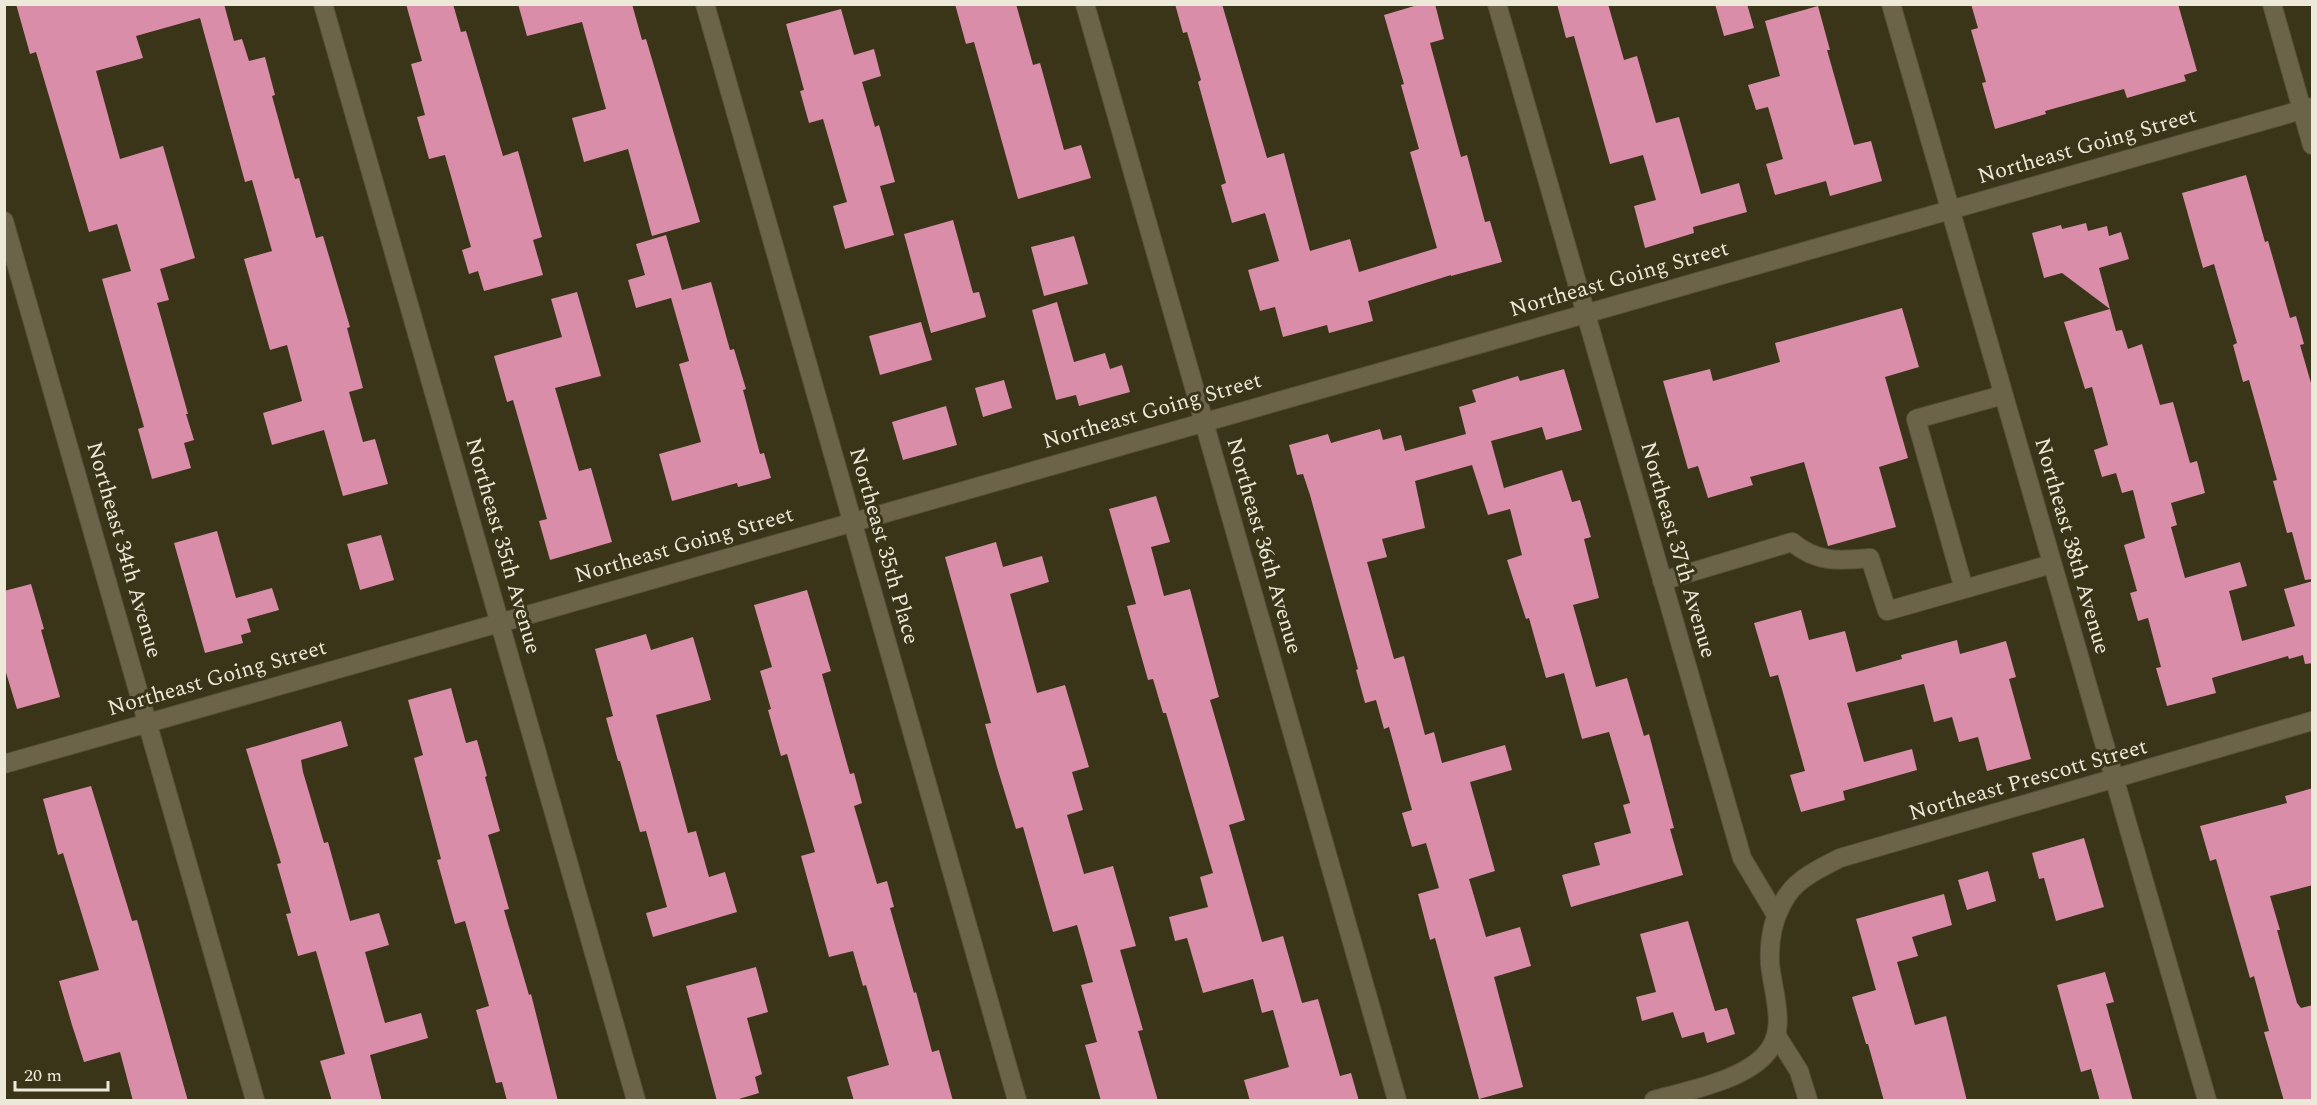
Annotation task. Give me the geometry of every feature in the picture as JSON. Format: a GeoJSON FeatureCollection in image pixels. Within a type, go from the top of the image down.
{"type":"FeatureCollection","features":[{"type":"Feature","properties":{"kind":"street","name":"Northeast 35th Avenue"},"geometry":{"type":"LineString","coordinates":[[323,4],[636,1101]]}},
{"type":"Feature","properties":{"kind":"street","name":"Northeast 35th Place"},"geometry":{"type":"LineString","coordinates":[[705,4],[1017,1101]]}},
{"type":"Feature","properties":{"kind":"street","name":"Northeast 36th Avenue"},"geometry":{"type":"LineString","coordinates":[[1085,4],[1397,1101]]}},
{"type":"Feature","properties":{"kind":"street","name":"Northeast 37th Avenue"},"geometry":{"type":"LineString","coordinates":[[1497,4],[1742,858],[1776,915]]}},
{"type":"Feature","properties":{"kind":"street","name":"Northeast 38th Avenue"},"geometry":{"type":"LineString","coordinates":[[1892,4],[2207,1101]]}},
{"type":"Feature","properties":{"kind":"street"},"geometry":{"type":"LineString","coordinates":[[2272,4],[2308,109],[2313,145]]}},
{"type":"Feature","properties":{"kind":"street","name":"Northeast Going Street"},"geometry":{"type":"LineString","coordinates":[[4,764],[2308,109]]}},
{"type":"Feature","properties":{"kind":"street","name":"Northeast 34th Avenue"},"geometry":{"type":"LineString","coordinates":[[4,220],[255,1101]]}},
{"type":"Feature","properties":{"kind":"street"},"geometry":{"type":"LineString","coordinates":[[1964,589],[1917,419],[2003,395]]}},
{"type":"Feature","properties":{"kind":"street"},"geometry":{"type":"LineString","coordinates":[[1662,581],[1792,542],[1803,552],[1821,559],[1841,561],[1870,558],[1887,612],[2052,564]]}},
{"type":"Feature","properties":{"kind":"street","name":"Northeast Prescott Street"},"geometry":{"type":"LineString","coordinates":[[1776,915],[1795,885],[1811,873],[1840,858],[2313,721]]}},
{"type":"Feature","properties":{"kind":"street"},"geometry":{"type":"LineString","coordinates":[[1654,1101],[1716,1082],[1747,1068],[1765,1056],[1777,1036],[1779,1020],[1770,962],[1770,941],[1776,915]]}},
{"type":"Feature","properties":{"kind":"street"},"geometry":{"type":"LineString","coordinates":[[1777,1036],[1800,1071],[1808,1101]]}},
{"type":"Feature","properties":{"kind":"building"},"geometry":{"type":"Polygon","coordinates":[[[16,4],[224,4],[234,41],[242,39],[249,61],[265,57],[275,95],[272,96],[295,179],[299,178],[316,238],[323,236],[350,327],[347,328],[363,388],[349,392],[363,442],[375,439],[388,484],[343,496],[324,430],[272,445],[263,413],[302,401],[287,345],[270,350],[244,259],[272,251],[252,180],[245,182],[200,18],[136,36],[143,58],[96,71],[120,159],[163,146],[195,258],[160,269],[169,300],[157,303],[194,440],[184,443],[191,468],[152,479],[138,429],[144,427],[102,279],[131,271],[117,224],[89,232],[36,52],[30,54],[16,4]]]}},
{"type":"Feature","properties":{"kind":"building"},"geometry":{"type":"Polygon","coordinates":[[[406,4],[453,4],[461,32],[466,31],[503,156],[518,151],[542,237],[533,240],[543,275],[484,291],[478,271],[469,274],[462,250],[471,247],[445,155],[429,159],[417,117],[425,115],[411,64],[422,61],[406,4]]]}},
{"type":"Feature","properties":{"kind":"building"},"geometry":{"type":"Polygon","coordinates":[[[518,4],[632,4],[642,40],[646,39],[700,222],[652,236],[628,149],[584,162],[572,118],[606,109],[582,22],[527,36],[518,4]]]}},
{"type":"Feature","properties":{"kind":"building"},"geometry":{"type":"Polygon","coordinates":[[[955,4],[1016,4],[1033,65],[1040,63],[1064,150],[1081,145],[1091,178],[1018,199],[974,42],[966,44],[955,4]]]}},
{"type":"Feature","properties":{"kind":"building"},"geometry":{"type":"Polygon","coordinates":[[[1175,4],[1222,4],[1267,158],[1284,153],[1310,251],[1350,239],[1359,272],[1437,248],[1410,152],[1419,149],[1401,85],[1404,84],[1384,15],[1421,4],[1435,4],[1444,39],[1430,43],[1461,157],[1467,155],[1485,222],[1490,221],[1502,262],[1368,301],[1373,321],[1329,333],[1327,325],[1283,337],[1275,307],[1260,311],[1248,270],[1279,261],[1265,213],[1232,223],[1221,185],[1226,183],[1198,82],[1201,80],[1187,32],[1183,33],[1175,4]]]}},
{"type":"Feature","properties":{"kind":"building"},"geometry":{"type":"Polygon","coordinates":[[[1557,4],[1608,4],[1624,60],[1637,56],[1656,123],[1679,117],[1701,194],[1739,183],[1747,212],[1693,227],[1694,233],[1645,248],[1634,206],[1656,200],[1643,155],[1610,164],[1574,36],[1566,38],[1557,4]]]}},
{"type":"Feature","properties":{"kind":"building"},"geometry":{"type":"Polygon","coordinates":[[[1715,4],[1747,4],[1754,28],[1724,36],[1715,4]]]}},
{"type":"Feature","properties":{"kind":"building"},"geometry":{"type":"Polygon","coordinates":[[[1971,4],[2178,4],[2197,71],[2184,75],[2186,81],[2127,98],[2124,89],[2045,111],[2046,114],[1995,129],[1982,83],[1986,82],[1971,30],[1978,28],[1971,4]]]}},
{"type":"Feature","properties":{"kind":"building"},"geometry":{"type":"Polygon","coordinates":[[[1818,6],[1830,50],[1827,50],[1854,145],[1871,141],[1882,181],[1830,196],[1826,181],[1775,195],[1766,164],[1783,159],[1768,107],[1756,110],[1748,85],[1780,76],[1765,21],[1818,6]]]}},
{"type":"Feature","properties":{"kind":"building"},"geometry":{"type":"Polygon","coordinates":[[[841,9],[854,55],[874,49],[881,76],[862,82],[875,127],[879,125],[895,182],[880,186],[894,235],[845,249],[833,206],[847,202],[823,119],[809,123],[800,91],[804,90],[786,24],[841,9]]]}},
{"type":"Feature","properties":{"kind":"building"},"geometry":{"type":"Polygon","coordinates":[[[2246,175],[2290,318],[2296,316],[2304,344],[2300,345],[2313,390],[2313,579],[2305,580],[2292,532],[2287,533],[2273,481],[2277,480],[2249,380],[2243,382],[2233,345],[2237,343],[2214,264],[2203,268],[2182,193],[2246,175]]]}},
{"type":"Feature","properties":{"kind":"building"},"geometry":{"type":"Polygon","coordinates":[[[953,220],[973,293],[979,292],[986,317],[931,333],[904,234],[953,220]]]}},
{"type":"Feature","properties":{"kind":"building"},"geometry":{"type":"Polygon","coordinates":[[[2086,223],[2088,231],[2107,226],[2109,236],[2121,232],[2129,259],[2099,268],[2110,309],[2062,273],[2044,278],[2032,233],[2061,225],[2062,229],[2086,223]]]}},
{"type":"Feature","properties":{"kind":"building"},"geometry":{"type":"Polygon","coordinates":[[[666,235],[682,290],[711,282],[730,350],[734,349],[746,389],[743,390],[760,454],[764,453],[771,478],[738,487],[737,483],[672,501],[659,454],[701,442],[679,364],[689,361],[671,298],[636,308],[628,280],[645,275],[636,244],[666,235]]]}},
{"type":"Feature","properties":{"kind":"building"},"geometry":{"type":"Polygon","coordinates":[[[1074,236],[1088,284],[1044,296],[1031,247],[1074,236]]]}},
{"type":"Feature","properties":{"kind":"building"},"geometry":{"type":"Polygon","coordinates":[[[577,292],[601,376],[555,388],[579,471],[591,468],[612,542],[550,560],[539,521],[547,519],[513,400],[507,402],[494,356],[562,337],[551,299],[577,292]]]}},
{"type":"Feature","properties":{"kind":"building"},"geometry":{"type":"Polygon","coordinates":[[[1057,302],[1074,362],[1105,353],[1110,369],[1122,365],[1130,392],[1079,406],[1076,395],[1056,400],[1032,310],[1057,302]]]}},
{"type":"Feature","properties":{"kind":"building"},"geometry":{"type":"Polygon","coordinates":[[[1902,308],[1919,367],[1885,377],[1908,458],[1879,467],[1896,527],[1828,546],[1804,462],[1750,477],[1753,485],[1708,498],[1698,466],[1688,469],[1663,381],[1710,369],[1713,381],[1780,362],[1775,343],[1902,308]]]}},
{"type":"Feature","properties":{"kind":"building"},"geometry":{"type":"Polygon","coordinates":[[[2110,309],[2116,331],[2122,330],[2128,349],[2142,344],[2160,405],[2173,402],[2190,463],[2197,461],[2205,493],[2171,503],[2177,525],[2171,527],[2185,578],[2240,562],[2247,586],[2229,591],[2242,641],[2295,626],[2284,589],[2313,581],[2313,663],[2305,664],[2303,655],[2289,659],[2288,656],[2212,678],[2216,693],[2167,706],[2156,668],[2161,667],[2148,618],[2138,621],[2130,593],[2137,591],[2124,545],[2145,538],[2133,490],[2122,493],[2116,473],[2102,477],[2094,450],[2108,445],[2092,387],[2085,389],[2064,322],[2110,309]]]}},
{"type":"Feature","properties":{"kind":"building"},"geometry":{"type":"Polygon","coordinates":[[[921,322],[932,360],[880,375],[869,336],[921,322]]]}},
{"type":"Feature","properties":{"kind":"building"},"geometry":{"type":"Polygon","coordinates":[[[1564,369],[1582,430],[1546,440],[1542,427],[1491,441],[1505,492],[1504,488],[1562,470],[1572,502],[1580,500],[1591,537],[1584,539],[1599,598],[1573,605],[1596,687],[1627,678],[1644,736],[1649,734],[1674,828],[1670,829],[1683,875],[1571,907],[1562,875],[1600,865],[1594,843],[1631,833],[1623,805],[1630,803],[1609,732],[1582,739],[1564,673],[1546,678],[1529,618],[1526,619],[1507,560],[1522,555],[1510,509],[1488,515],[1472,465],[1415,481],[1425,528],[1382,539],[1387,557],[1367,562],[1394,659],[1404,656],[1425,735],[1434,732],[1442,763],[1505,745],[1512,770],[1470,782],[1495,871],[1469,879],[1486,937],[1520,927],[1531,966],[1494,977],[1523,1087],[1479,1099],[1435,938],[1430,940],[1418,894],[1439,888],[1426,843],[1412,847],[1402,813],[1412,810],[1389,727],[1384,729],[1376,700],[1365,703],[1356,670],[1358,669],[1310,495],[1303,474],[1297,475],[1289,445],[1328,434],[1331,443],[1380,429],[1383,440],[1401,435],[1405,451],[1466,434],[1459,407],[1476,402],[1472,390],[1518,376],[1520,381],[1564,369]]]}},
{"type":"Feature","properties":{"kind":"building"},"geometry":{"type":"Polygon","coordinates":[[[1004,380],[1012,408],[983,417],[975,388],[1004,380]]]}},
{"type":"Feature","properties":{"kind":"building"},"geometry":{"type":"Polygon","coordinates":[[[946,406],[957,445],[903,460],[892,422],[946,406]]]}},
{"type":"Feature","properties":{"kind":"building"},"geometry":{"type":"Polygon","coordinates":[[[1156,496],[1170,542],[1151,547],[1164,596],[1190,589],[1219,697],[1210,700],[1245,820],[1229,825],[1262,942],[1283,936],[1302,1003],[1318,999],[1340,1076],[1351,1073],[1359,1101],[1250,1101],[1244,1080],[1289,1067],[1273,1010],[1262,1013],[1253,979],[1203,993],[1187,938],[1175,941],[1169,917],[1208,907],[1200,877],[1213,873],[1166,713],[1163,713],[1153,679],[1148,680],[1127,606],[1136,604],[1109,509],[1156,496]]]}},
{"type":"Feature","properties":{"kind":"building"},"geometry":{"type":"Polygon","coordinates":[[[217,531],[236,598],[272,588],[279,610],[247,619],[251,632],[241,635],[243,643],[205,653],[174,543],[217,531]]]}},
{"type":"Feature","properties":{"kind":"building"},"geometry":{"type":"Polygon","coordinates":[[[381,535],[394,580],[360,590],[347,544],[381,535]]]}},
{"type":"Feature","properties":{"kind":"building"},"geometry":{"type":"Polygon","coordinates":[[[996,542],[1003,567],[1042,556],[1049,582],[1010,594],[1037,693],[1065,685],[1089,767],[1072,772],[1083,810],[1067,815],[1084,874],[1113,866],[1136,946],[1120,950],[1143,1030],[1138,1031],[1158,1101],[1101,1101],[1085,1045],[1097,1042],[1081,985],[1093,982],[1077,925],[1053,932],[1023,827],[1016,829],[997,767],[985,724],[991,723],[945,557],[996,542]]]}},
{"type":"Feature","properties":{"kind":"building"},"geometry":{"type":"Polygon","coordinates":[[[31,584],[60,697],[17,709],[4,666],[4,591],[31,584]]]}},
{"type":"Feature","properties":{"kind":"building"},"geometry":{"type":"Polygon","coordinates":[[[807,590],[831,671],[822,674],[850,774],[854,773],[862,803],[854,806],[877,884],[887,881],[894,907],[890,908],[914,993],[916,992],[932,1052],[939,1050],[953,1101],[854,1101],[847,1077],[889,1065],[866,985],[863,986],[853,951],[829,957],[801,856],[815,852],[787,754],[781,756],[768,710],[771,709],[760,671],[772,667],[754,605],[807,590]]]}},
{"type":"Feature","properties":{"kind":"building"},"geometry":{"type":"Polygon","coordinates":[[[1801,610],[1809,640],[1845,631],[1856,672],[1902,659],[1901,655],[1957,640],[1960,654],[2006,641],[2016,677],[2009,679],[2031,759],[1987,771],[1978,737],[1959,742],[1952,717],[1934,722],[1924,684],[1847,703],[1864,762],[1912,749],[1917,770],[1843,791],[1845,800],[1801,812],[1790,775],[1805,771],[1778,675],[1770,677],[1754,623],[1801,610]]]}},
{"type":"Feature","properties":{"kind":"building"},"geometry":{"type":"Polygon","coordinates":[[[646,634],[651,650],[693,637],[711,700],[656,715],[688,833],[696,831],[709,877],[725,872],[737,912],[653,937],[646,913],[667,907],[646,831],[640,832],[606,718],[613,716],[595,649],[646,634]]]}},
{"type":"Feature","properties":{"kind":"building"},"geometry":{"type":"Polygon","coordinates":[[[451,688],[466,743],[477,740],[487,776],[485,777],[500,831],[488,835],[509,909],[504,910],[529,995],[531,994],[558,1101],[507,1101],[502,1082],[496,1083],[476,1010],[489,1006],[465,921],[455,924],[437,860],[441,859],[414,758],[423,755],[408,700],[451,688]]]}},
{"type":"Feature","properties":{"kind":"building"},"geometry":{"type":"Polygon","coordinates":[[[341,721],[348,746],[301,760],[303,772],[324,843],[328,842],[350,921],[379,913],[389,945],[365,952],[385,1023],[421,1013],[428,1038],[370,1055],[382,1101],[332,1101],[320,1061],[345,1054],[316,951],[298,956],[286,914],[291,913],[277,864],[281,863],[246,749],[341,721]]]}},
{"type":"Feature","properties":{"kind":"building"},"geometry":{"type":"Polygon","coordinates":[[[91,786],[132,921],[137,920],[188,1101],[133,1101],[120,1052],[84,1062],[72,1025],[59,981],[99,970],[63,853],[58,855],[43,799],[91,786]]]}},
{"type":"Feature","properties":{"kind":"building"},"geometry":{"type":"Polygon","coordinates":[[[2313,788],[2313,885],[2270,896],[2297,1003],[2301,1008],[2313,1005],[2313,1101],[2284,1101],[2264,1032],[2269,1031],[2254,976],[2250,978],[2216,859],[2210,861],[2200,826],[2287,803],[2285,796],[2313,788]]]}},
{"type":"Feature","properties":{"kind":"building"},"geometry":{"type":"Polygon","coordinates":[[[2084,838],[2104,907],[2056,921],[2044,878],[2039,879],[2032,853],[2084,838]]]}},
{"type":"Feature","properties":{"kind":"building"},"geometry":{"type":"Polygon","coordinates":[[[1988,871],[1996,901],[1967,910],[1958,880],[1988,871]]]}},
{"type":"Feature","properties":{"kind":"building"},"geometry":{"type":"Polygon","coordinates":[[[1944,894],[1952,925],[1912,937],[1918,956],[1897,962],[1915,1025],[1946,1016],[1967,1101],[1884,1101],[1852,997],[1876,990],[1856,919],[1944,894]]]}},
{"type":"Feature","properties":{"kind":"building"},"geometry":{"type":"Polygon","coordinates":[[[1688,921],[1715,1011],[1727,1008],[1735,1034],[1707,1043],[1704,1032],[1682,1038],[1673,1012],[1642,1021],[1636,997],[1656,992],[1640,934],[1688,921]]]}},
{"type":"Feature","properties":{"kind":"building"},"geometry":{"type":"Polygon","coordinates":[[[756,967],[768,1012],[747,1018],[762,1074],[755,1077],[759,1093],[732,1101],[717,1101],[686,986],[756,967]]]}},
{"type":"Feature","properties":{"kind":"building"},"geometry":{"type":"Polygon","coordinates":[[[2105,972],[2114,1002],[2106,1004],[2133,1101],[2100,1101],[2091,1069],[2081,1072],[2057,985],[2105,972]]]}}]}
